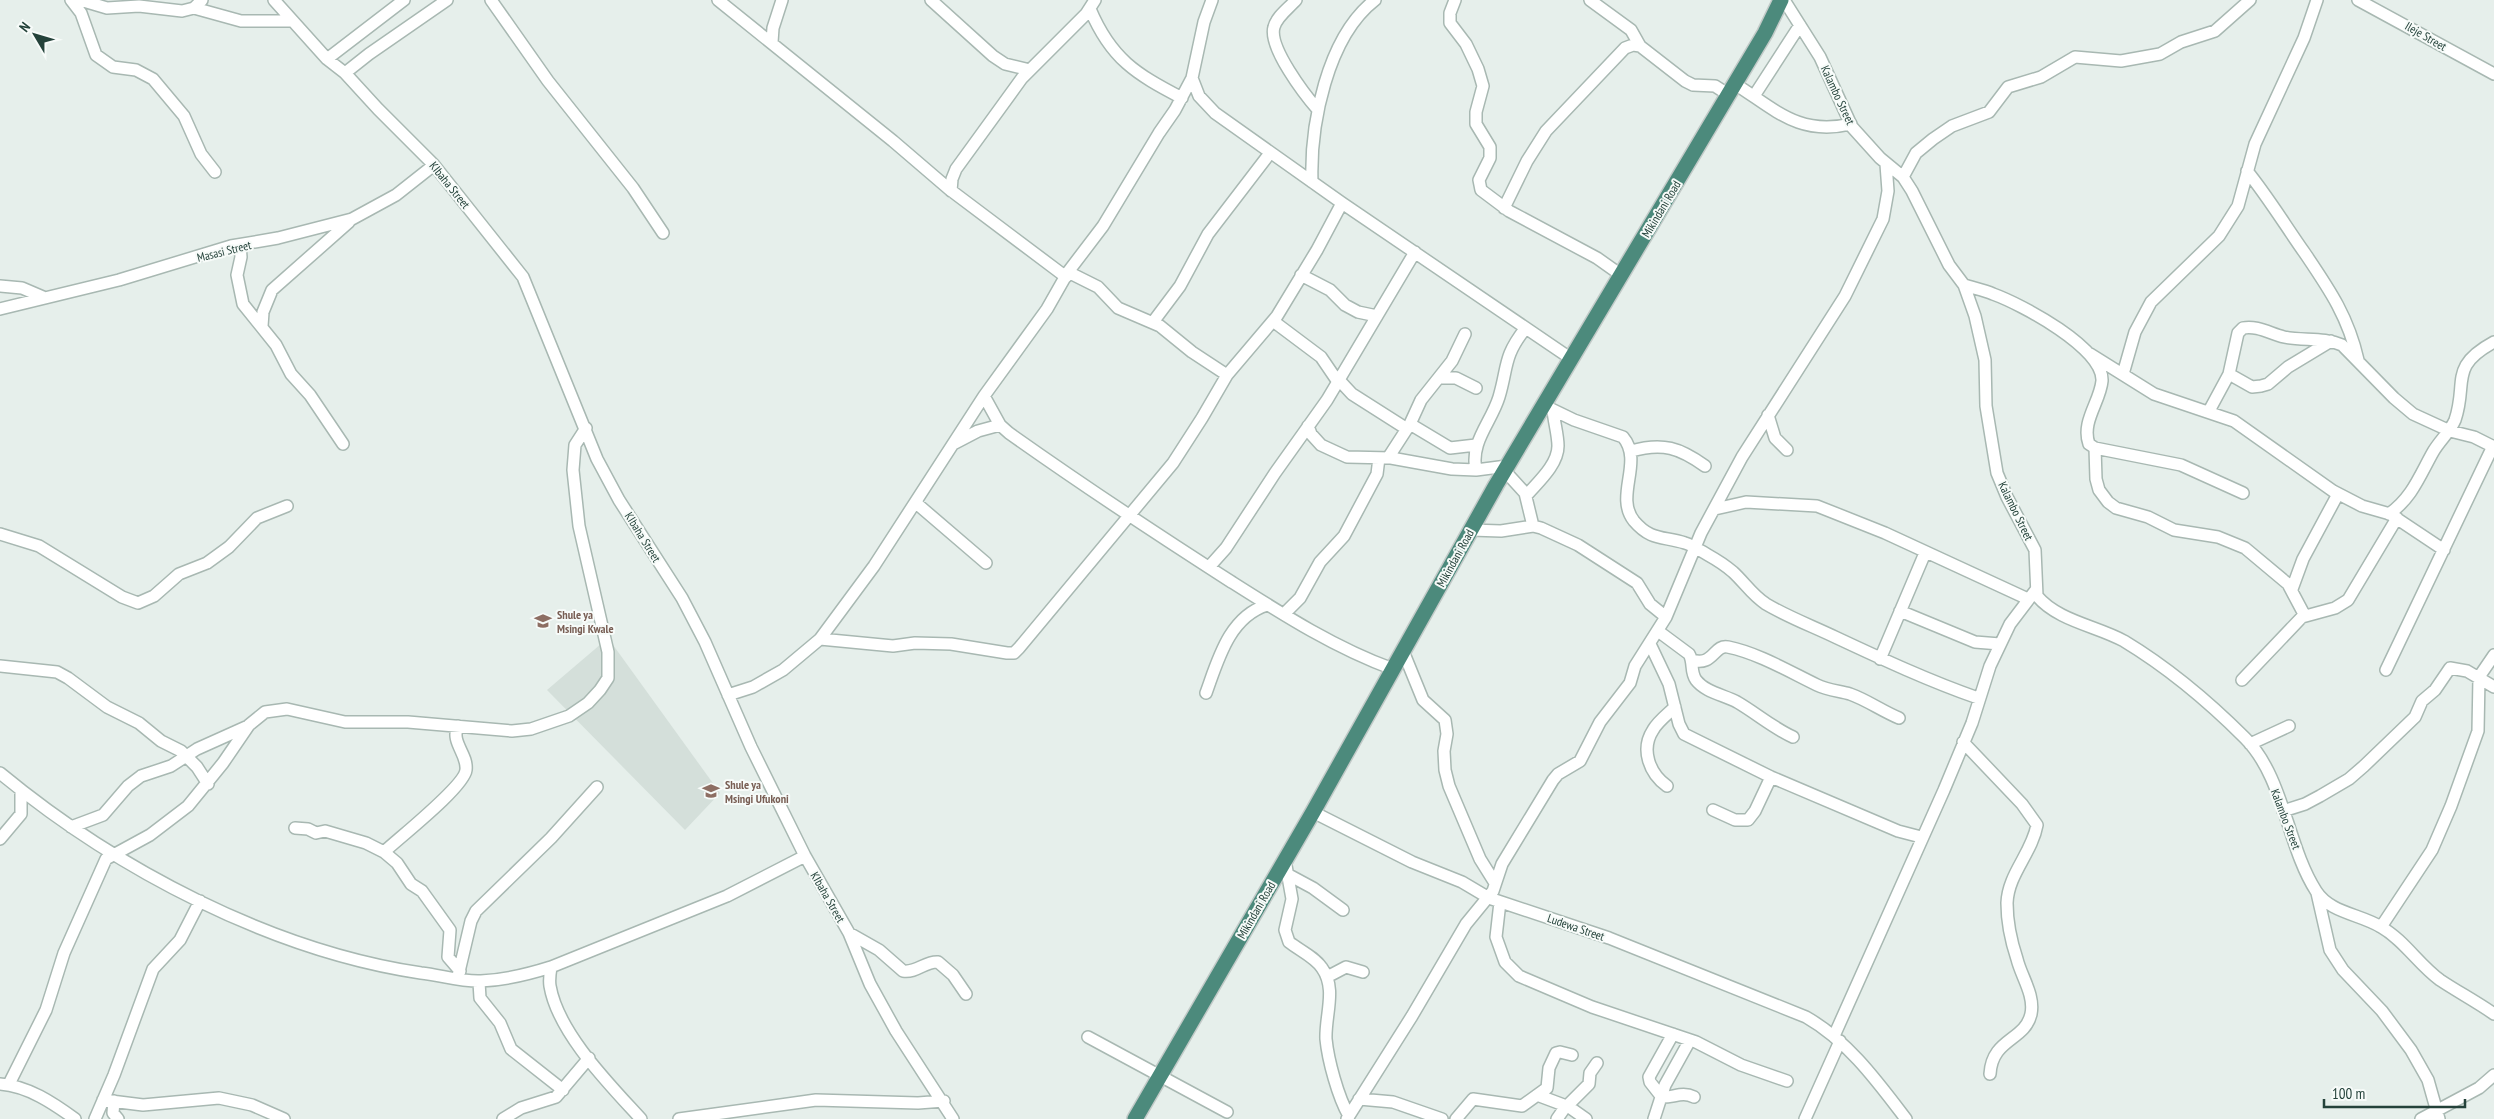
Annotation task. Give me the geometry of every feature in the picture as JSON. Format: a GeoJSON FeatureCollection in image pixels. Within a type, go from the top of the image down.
{"type":"FeatureCollection","features":[{"type":"Feature","properties":{"kind":"highway","name":"Mikindani Road"},"geometry":{"type":"LineString","coordinates":[[1136,1119],[1286,867],[1313,812],[1470,530],[1506,468],[1548,408],[1570,358],[1732,90],[1782,0]]}},
{"type":"Feature","properties":{"kind":"street"},"geometry":{"type":"LineString","coordinates":[[71,0],[81,13],[96,55],[113,68],[136,70],[153,79],[184,116],[201,154],[215,172]]}},
{"type":"Feature","properties":{"kind":"street"},"geometry":{"type":"LineString","coordinates":[[80,0],[107,8],[139,6],[182,11],[198,4],[241,21],[292,21]]}},
{"type":"Feature","properties":{"kind":"street","name":"KIbaha Street"},"geometry":{"type":"LineString","coordinates":[[274,0],[327,59],[346,73],[378,109],[434,165],[523,277],[597,459],[620,500],[682,598],[704,642],[750,748],[805,856],[849,933],[870,984],[896,1031],[944,1101],[954,1119]]}},
{"type":"Feature","properties":{"kind":"street"},"geometry":{"type":"LineString","coordinates":[[327,59],[404,0]]}},
{"type":"Feature","properties":{"kind":"street"},"geometry":{"type":"LineString","coordinates":[[346,73],[369,54],[447,0]]}},
{"type":"Feature","properties":{"kind":"street"},"geometry":{"type":"LineString","coordinates":[[491,0],[548,81],[633,188],[663,233]]}},
{"type":"Feature","properties":{"kind":"street"},"geometry":{"type":"LineString","coordinates":[[718,0],[772,42],[951,191],[1067,274],[1098,287],[1118,308],[1153,322],[1227,375]]}},
{"type":"Feature","properties":{"kind":"street"},"geometry":{"type":"LineString","coordinates":[[772,42],[773,28],[782,0]]}},
{"type":"Feature","properties":{"kind":"street"},"geometry":{"type":"LineString","coordinates":[[931,0],[993,56],[1005,64],[1030,70]]}},
{"type":"Feature","properties":{"kind":"street"},"geometry":{"type":"LineString","coordinates":[[728,695],[753,687],[782,670],[820,640],[916,503],[984,396],[1047,309],[1067,274],[1103,226],[1182,98],[1192,78],[1204,22],[1212,0]]}},
{"type":"Feature","properties":{"kind":"street"},"geometry":{"type":"LineString","coordinates":[[1296,0],[1277,21],[1274,36],[1286,65],[1318,110]]}},
{"type":"Feature","properties":{"kind":"street"},"geometry":{"type":"LineString","coordinates":[[1312,182],[1311,154],[1318,110],[1334,56],[1343,36],[1360,12],[1375,0]]}},
{"type":"Feature","properties":{"kind":"street"},"geometry":{"type":"LineString","coordinates":[[1454,0],[1450,13],[1450,23],[1466,44],[1478,69],[1483,86],[1476,112],[1476,124],[1490,147],[1490,158],[1480,176],[1480,186],[1504,208],[1548,234],[1597,258],[1621,275]]}},
{"type":"Feature","properties":{"kind":"street"},"geometry":{"type":"LineString","coordinates":[[1590,0],[1631,30],[1640,46],[1693,85],[1715,86],[1754,96],[1804,126],[1830,129],[1851,124]]}},
{"type":"Feature","properties":{"kind":"street","name":"Kalambo Street"},"geometry":{"type":"LineString","coordinates":[[1782,0],[1824,64],[1851,124],[1886,164],[1903,177],[1949,265],[1964,285],[1975,316],[1985,360],[1986,406],[1997,473],[2007,497],[2035,550],[2037,562],[2032,595],[2048,606],[2117,638],[2141,653],[2185,684],[2250,744],[2263,765],[2317,893],[2327,941],[2334,956],[2403,1036],[2428,1080],[2437,1114]]}},
{"type":"Feature","properties":{"kind":"street"},"geometry":{"type":"LineString","coordinates":[[1903,177],[1916,153],[1952,126],[1989,112],[2008,87],[2041,77],[2075,57],[2121,61],[2160,54],[2184,40],[2215,31],[2250,0]]}},
{"type":"Feature","properties":{"kind":"street"},"geometry":{"type":"LineString","coordinates":[[2122,374],[2135,332],[2151,302],[2218,236],[2242,196],[2255,144],[2304,38],[2316,0]]}},
{"type":"Feature","properties":{"kind":"street","name":"Ileje Street"},"geometry":{"type":"LineString","coordinates":[[2358,0],[2494,74]]}},
{"type":"Feature","properties":{"kind":"street"},"geometry":{"type":"LineString","coordinates":[[951,191],[952,179],[956,168],[1030,70],[1092,5],[1105,40],[1118,57],[1146,79],[1182,98]]}},
{"type":"Feature","properties":{"kind":"street"},"geometry":{"type":"LineString","coordinates":[[1754,96],[1800,25]]}},
{"type":"Feature","properties":{"kind":"street"},"geometry":{"type":"LineString","coordinates":[[1504,208],[1527,161],[1554,120],[1625,48],[1633,45],[1640,46]]}},
{"type":"Feature","properties":{"kind":"street"},"geometry":{"type":"LineString","coordinates":[[1192,78],[1199,96],[1206,106],[1342,203],[1570,358]]}},
{"type":"Feature","properties":{"kind":"street"},"geometry":{"type":"LineString","coordinates":[[1153,322],[1180,286],[1208,234],[1270,153]]}},
{"type":"Feature","properties":{"kind":"street"},"geometry":{"type":"LineString","coordinates":[[1787,1080],[1742,1065],[1690,1040],[1592,1007],[1519,976],[1505,962],[1496,937],[1495,883],[1502,864],[1553,780],[1584,756],[1596,728],[1630,683],[1635,666],[1666,617],[1701,533],[1742,457],[1844,296],[1882,219],[1888,191],[1886,164]]}},
{"type":"Feature","properties":{"kind":"street","name":"Masasi Street"},"geometry":{"type":"LineString","coordinates":[[0,309],[119,280],[240,245],[278,238],[352,219],[396,196],[434,165]]}},
{"type":"Feature","properties":{"kind":"street"},"geometry":{"type":"LineString","coordinates":[[2247,171],[2275,206],[2327,283],[2352,334],[2358,360]]}},
{"type":"Feature","properties":{"kind":"street"},"geometry":{"type":"LineString","coordinates":[[820,640],[893,646],[916,643],[951,644],[1014,653],[1173,463],[1227,375],[1273,321],[1317,250],[1342,203]]}},
{"type":"Feature","properties":{"kind":"street"},"geometry":{"type":"LineString","coordinates":[[262,326],[263,312],[272,290],[352,219]]}},
{"type":"Feature","properties":{"kind":"street"},"geometry":{"type":"LineString","coordinates":[[240,245],[241,258],[237,275],[242,300],[276,345],[291,374],[310,395],[343,444]]}},
{"type":"Feature","properties":{"kind":"street"},"geometry":{"type":"LineString","coordinates":[[1208,567],[1226,548],[1338,381],[1415,252]]}},
{"type":"Feature","properties":{"kind":"street"},"geometry":{"type":"LineString","coordinates":[[1301,274],[1330,290],[1345,305],[1358,312],[1378,316]]}},
{"type":"Feature","properties":{"kind":"street"},"geometry":{"type":"LineString","coordinates":[[1964,285],[1991,293],[2018,305],[2054,327],[2090,354],[2154,394],[2209,411],[2241,425],[2263,443],[2338,494],[2362,506],[2393,516],[2444,550]]}},
{"type":"Feature","properties":{"kind":"street"},"geometry":{"type":"LineString","coordinates":[[0,286],[22,288],[43,297]]}},
{"type":"Feature","properties":{"kind":"street"},"geometry":{"type":"LineString","coordinates":[[1273,321],[1321,357],[1338,381],[1352,394],[1450,448],[1476,445]]}},
{"type":"Feature","properties":{"kind":"street"},"geometry":{"type":"LineString","coordinates":[[2209,411],[2229,374],[2236,336],[2243,328],[2252,327],[2304,340],[2330,341],[2342,345],[2405,408],[2450,431],[2474,436],[2493,446],[2386,670]]}},
{"type":"Feature","properties":{"kind":"street"},"geometry":{"type":"LineString","coordinates":[[1476,470],[1473,458],[1476,445],[1499,397],[1510,350],[1525,329]]}},
{"type":"Feature","properties":{"kind":"street"},"geometry":{"type":"LineString","coordinates":[[1284,614],[1300,598],[1320,562],[1344,536],[1384,458],[1409,426],[1421,400],[1441,378],[1466,334]]}},
{"type":"Feature","properties":{"kind":"street"},"geometry":{"type":"LineString","coordinates":[[2229,374],[2252,387],[2268,384],[2288,367],[2320,349],[2330,341]]}},
{"type":"Feature","properties":{"kind":"street"},"geometry":{"type":"LineString","coordinates":[[2242,680],[2305,616],[2335,608],[2348,600],[2393,516],[2412,491],[2433,453],[2450,431],[2458,408],[2461,374],[2476,355],[2494,342]]}},
{"type":"Feature","properties":{"kind":"street"},"geometry":{"type":"LineString","coordinates":[[2090,354],[2101,371],[2102,382],[2087,430],[2089,444],[2095,448],[2181,465],[2243,493]]}},
{"type":"Feature","properties":{"kind":"street"},"geometry":{"type":"LineString","coordinates":[[1441,378],[1456,378],[1476,388]]}},
{"type":"Feature","properties":{"kind":"street"},"geometry":{"type":"LineString","coordinates":[[984,396],[1000,426],[1128,516],[1267,605],[1356,655],[1393,669]]}},
{"type":"Feature","properties":{"kind":"street"},"geometry":{"type":"LineString","coordinates":[[1548,408],[1623,437],[1631,452],[1626,498],[1633,519],[1654,537],[1685,543],[1695,548],[1732,571],[1753,594],[1766,604],[1880,659],[1978,698]]}},
{"type":"Feature","properties":{"kind":"street"},"geometry":{"type":"LineString","coordinates":[[1526,496],[1557,454],[1558,446],[1548,408]]}},
{"type":"Feature","properties":{"kind":"street"},"geometry":{"type":"LineString","coordinates":[[1768,415],[1775,438],[1788,450]]}},
{"type":"Feature","properties":{"kind":"street"},"geometry":{"type":"LineString","coordinates":[[952,445],[972,434],[1000,426]]}},
{"type":"Feature","properties":{"kind":"street"},"geometry":{"type":"LineString","coordinates":[[1308,426],[1319,443],[1343,456],[1384,458],[1452,469],[1506,468],[1526,496],[1533,526]]}},
{"type":"Feature","properties":{"kind":"street"},"geometry":{"type":"LineString","coordinates":[[76,1119],[33,1092],[5,1084],[46,1010],[56,975],[91,896],[100,870],[110,855],[116,855],[168,823],[188,806],[208,784],[250,725],[265,712],[279,708],[306,712],[345,722],[408,722],[512,731],[530,729],[557,721],[578,711],[588,703],[608,678],[608,652],[578,526],[573,470],[575,445],[586,428]]}},
{"type":"Feature","properties":{"kind":"street"},"geometry":{"type":"LineString","coordinates":[[1631,452],[1642,448],[1674,447],[1705,466]]}},
{"type":"Feature","properties":{"kind":"street"},"geometry":{"type":"LineString","coordinates":[[2095,448],[2094,463],[2099,490],[2103,497],[2116,508],[2148,517],[2174,530],[2212,536],[2240,546],[2268,565],[2292,589],[2305,616]]}},
{"type":"Feature","properties":{"kind":"street"},"geometry":{"type":"LineString","coordinates":[[2292,589],[2304,559],[2338,494]]}},
{"type":"Feature","properties":{"kind":"street"},"geometry":{"type":"LineString","coordinates":[[1715,510],[1746,502],[1817,506],[1885,533],[1925,553],[2032,595],[2010,624],[2000,644],[1978,698],[1963,742],[1921,837],[1805,1119]]}},
{"type":"Feature","properties":{"kind":"street"},"geometry":{"type":"LineString","coordinates":[[916,503],[986,563]]}},
{"type":"Feature","properties":{"kind":"street"},"geometry":{"type":"LineString","coordinates":[[0,534],[39,546],[122,597],[138,603],[154,596],[180,574],[207,563],[229,547],[257,518],[287,506]]}},
{"type":"Feature","properties":{"kind":"street"},"geometry":{"type":"LineString","coordinates":[[1470,530],[1501,531],[1533,526],[1578,545],[1637,583],[1650,604],[1666,617]]}},
{"type":"Feature","properties":{"kind":"street"},"geometry":{"type":"LineString","coordinates":[[1880,659],[1925,553]]}},
{"type":"Feature","properties":{"kind":"street"},"geometry":{"type":"LineString","coordinates":[[1206,693],[1218,658],[1231,635],[1252,611],[1267,605]]}},
{"type":"Feature","properties":{"kind":"street"},"geometry":{"type":"LineString","coordinates":[[1900,612],[1975,642],[2000,644]]}},
{"type":"Feature","properties":{"kind":"street"},"geometry":{"type":"LineString","coordinates":[[1658,631],[1689,654],[1692,660],[1693,676],[1703,687],[1738,702],[1767,723],[1793,737]]}},
{"type":"Feature","properties":{"kind":"street"},"geometry":{"type":"LineString","coordinates":[[1650,644],[1670,684],[1679,724],[1684,734],[1712,750],[1771,777],[1898,831],[1921,837]]}},
{"type":"Feature","properties":{"kind":"street"},"geometry":{"type":"LineString","coordinates":[[1692,660],[1703,662],[1720,648],[1727,646],[1766,660],[1818,686],[1850,694],[1899,718]]}},
{"type":"Feature","properties":{"kind":"street"},"geometry":{"type":"LineString","coordinates":[[1404,651],[1423,700],[1444,720],[1447,734],[1444,750],[1448,781],[1480,859],[1495,883]]}},
{"type":"Feature","properties":{"kind":"street"},"geometry":{"type":"LineString","coordinates":[[2381,927],[2432,850],[2452,806],[2478,731],[2479,677],[2494,655]]}},
{"type":"Feature","properties":{"kind":"street"},"geometry":{"type":"LineString","coordinates":[[0,666],[57,672],[107,707],[139,723],[152,735],[181,751],[208,784]]}},
{"type":"Feature","properties":{"kind":"street"},"geometry":{"type":"LineString","coordinates":[[2283,811],[2305,804],[2320,796],[2348,779],[2364,766],[2415,717],[2422,701],[2435,690],[2450,668],[2462,669],[2494,687]]}},
{"type":"Feature","properties":{"kind":"street"},"geometry":{"type":"LineString","coordinates":[[1667,786],[1651,769],[1649,744],[1652,731],[1675,707]]}},
{"type":"Feature","properties":{"kind":"street"},"geometry":{"type":"LineString","coordinates":[[71,827],[102,815],[135,780],[148,773],[171,766],[186,756],[250,725]]}},
{"type":"Feature","properties":{"kind":"street"},"geometry":{"type":"LineString","coordinates":[[384,852],[442,802],[464,778],[466,764],[455,738],[458,726]]}},
{"type":"Feature","properties":{"kind":"street"},"geometry":{"type":"LineString","coordinates":[[2250,744],[2289,726]]}},
{"type":"Feature","properties":{"kind":"street"},"geometry":{"type":"LineString","coordinates":[[1963,742],[2022,804],[2037,825],[2032,841],[2009,890],[2007,901],[2010,931],[2017,961],[2032,1006],[2031,1016],[2022,1030],[2000,1048],[1992,1058],[1990,1074]]}},
{"type":"Feature","properties":{"kind":"street"},"geometry":{"type":"LineString","coordinates":[[0,773],[71,827],[116,855],[200,900],[295,943],[356,962],[459,975],[479,982],[528,974],[551,967],[727,896],[805,856]]}},
{"type":"Feature","properties":{"kind":"street"},"geometry":{"type":"LineString","coordinates":[[1713,810],[1735,820],[1748,820],[1755,811],[1771,777]]}},
{"type":"Feature","properties":{"kind":"street"},"geometry":{"type":"LineString","coordinates":[[459,975],[471,921],[476,911],[551,838],[597,787]]}},
{"type":"Feature","properties":{"kind":"street"},"geometry":{"type":"LineString","coordinates":[[0,839],[21,814],[21,790]]}},
{"type":"Feature","properties":{"kind":"street","name":"Ludewa Street"},"geometry":{"type":"LineString","coordinates":[[1313,812],[1412,862],[1462,882],[1494,900],[1608,938],[1806,1017],[1837,1039],[1906,1119]]}},
{"type":"Feature","properties":{"kind":"street"},"geometry":{"type":"LineString","coordinates":[[295,828],[308,829],[316,833],[325,831],[366,843],[384,852],[397,863],[411,884],[422,891],[450,930],[448,934],[448,957],[459,975]]}},
{"type":"Feature","properties":{"kind":"street"},"geometry":{"type":"LineString","coordinates":[[1286,867],[1343,910]]}},
{"type":"Feature","properties":{"kind":"street"},"geometry":{"type":"LineString","coordinates":[[1286,867],[1292,899],[1286,937],[1289,942],[1318,963],[1326,977],[1330,997],[1326,1021],[1328,1052],[1348,1117]]}},
{"type":"Feature","properties":{"kind":"street","name":"Kalambo Street"},"geometry":{"type":"LineString","coordinates":[[2317,893],[2336,908],[2381,927],[2440,980],[2468,995],[2494,1014]]}},
{"type":"Feature","properties":{"kind":"street"},"geometry":{"type":"LineString","coordinates":[[95,1119],[108,1100],[153,969],[180,940],[200,900]]}},
{"type":"Feature","properties":{"kind":"street"},"geometry":{"type":"LineString","coordinates":[[1348,1117],[1412,1016],[1466,924],[1494,900]]}},
{"type":"Feature","properties":{"kind":"street"},"geometry":{"type":"LineString","coordinates":[[849,933],[879,950],[903,971],[917,970],[925,964],[938,962],[953,975],[966,994]]}},
{"type":"Feature","properties":{"kind":"street"},"geometry":{"type":"LineString","coordinates":[[551,967],[550,987],[560,1014],[589,1058],[641,1119]]}},
{"type":"Feature","properties":{"kind":"street"},"geometry":{"type":"LineString","coordinates":[[1326,977],[1346,967],[1363,972]]}},
{"type":"Feature","properties":{"kind":"street"},"geometry":{"type":"LineString","coordinates":[[479,982],[480,998],[500,1023],[511,1049],[563,1090]]}},
{"type":"Feature","properties":{"kind":"street"},"geometry":{"type":"LineString","coordinates":[[1673,1034],[1649,1077],[1650,1082],[1661,1096],[1671,1097],[1684,1093],[1694,1097]]}},
{"type":"Feature","properties":{"kind":"street"},"geometry":{"type":"LineString","coordinates":[[1088,1037],[1228,1112]]}},
{"type":"Feature","properties":{"kind":"street"},"geometry":{"type":"LineString","coordinates":[[1654,1119],[1661,1096],[1690,1040]]}},
{"type":"Feature","properties":{"kind":"street"},"geometry":{"type":"LineString","coordinates":[[1456,1119],[1474,1099],[1520,1106],[1543,1092],[1549,1084],[1549,1068],[1556,1053],[1572,1055]]}},
{"type":"Feature","properties":{"kind":"street"},"geometry":{"type":"LineString","coordinates":[[503,1119],[521,1108],[553,1098],[563,1090],[589,1058]]}},
{"type":"Feature","properties":{"kind":"street"},"geometry":{"type":"LineString","coordinates":[[1659,1058],[1670,1063],[1674,1070]]}},
{"type":"Feature","properties":{"kind":"street"},"geometry":{"type":"LineString","coordinates":[[1557,1119],[1566,1106],[1589,1084],[1590,1073],[1597,1063]]}},
{"type":"Feature","properties":{"kind":"street"},"geometry":{"type":"LineString","coordinates":[[2421,1119],[2437,1114],[2479,1088],[2494,1076]]}},
{"type":"Feature","properties":{"kind":"street"},"geometry":{"type":"LineString","coordinates":[[1537,1095],[1566,1106],[1586,1119]]}},
{"type":"Feature","properties":{"kind":"street"},"geometry":{"type":"LineString","coordinates":[[108,1100],[143,1105],[219,1098],[252,1105],[284,1119]]}},
{"type":"Feature","properties":{"kind":"street"},"geometry":{"type":"LineString","coordinates":[[1359,1099],[1393,1102],[1442,1119]]}},
{"type":"Feature","properties":{"kind":"street"},"geometry":{"type":"LineString","coordinates":[[108,1100],[113,1114],[118,1119]]}},
{"type":"Feature","properties":{"kind":"street"},"geometry":{"type":"LineString","coordinates":[[679,1119],[816,1100],[918,1103],[944,1101]]}},
{"type":"Feature","properties":{"kind":"shaded area"},"geometry":{"type":"Polygon","coordinates":[[[608,638],[720,793],[685,830],[547,690],[608,638]]]}},
{"type":"Feature","properties":{"kind":"place","name":"Shule ya Msingi Kwale"},"geometry":{"type":"Point","coordinates":[543,621]}},
{"type":"Feature","properties":{"kind":"place","name":"Shule ya Msingi Ufukoni"},"geometry":{"type":"Point","coordinates":[711,791]}}]}
